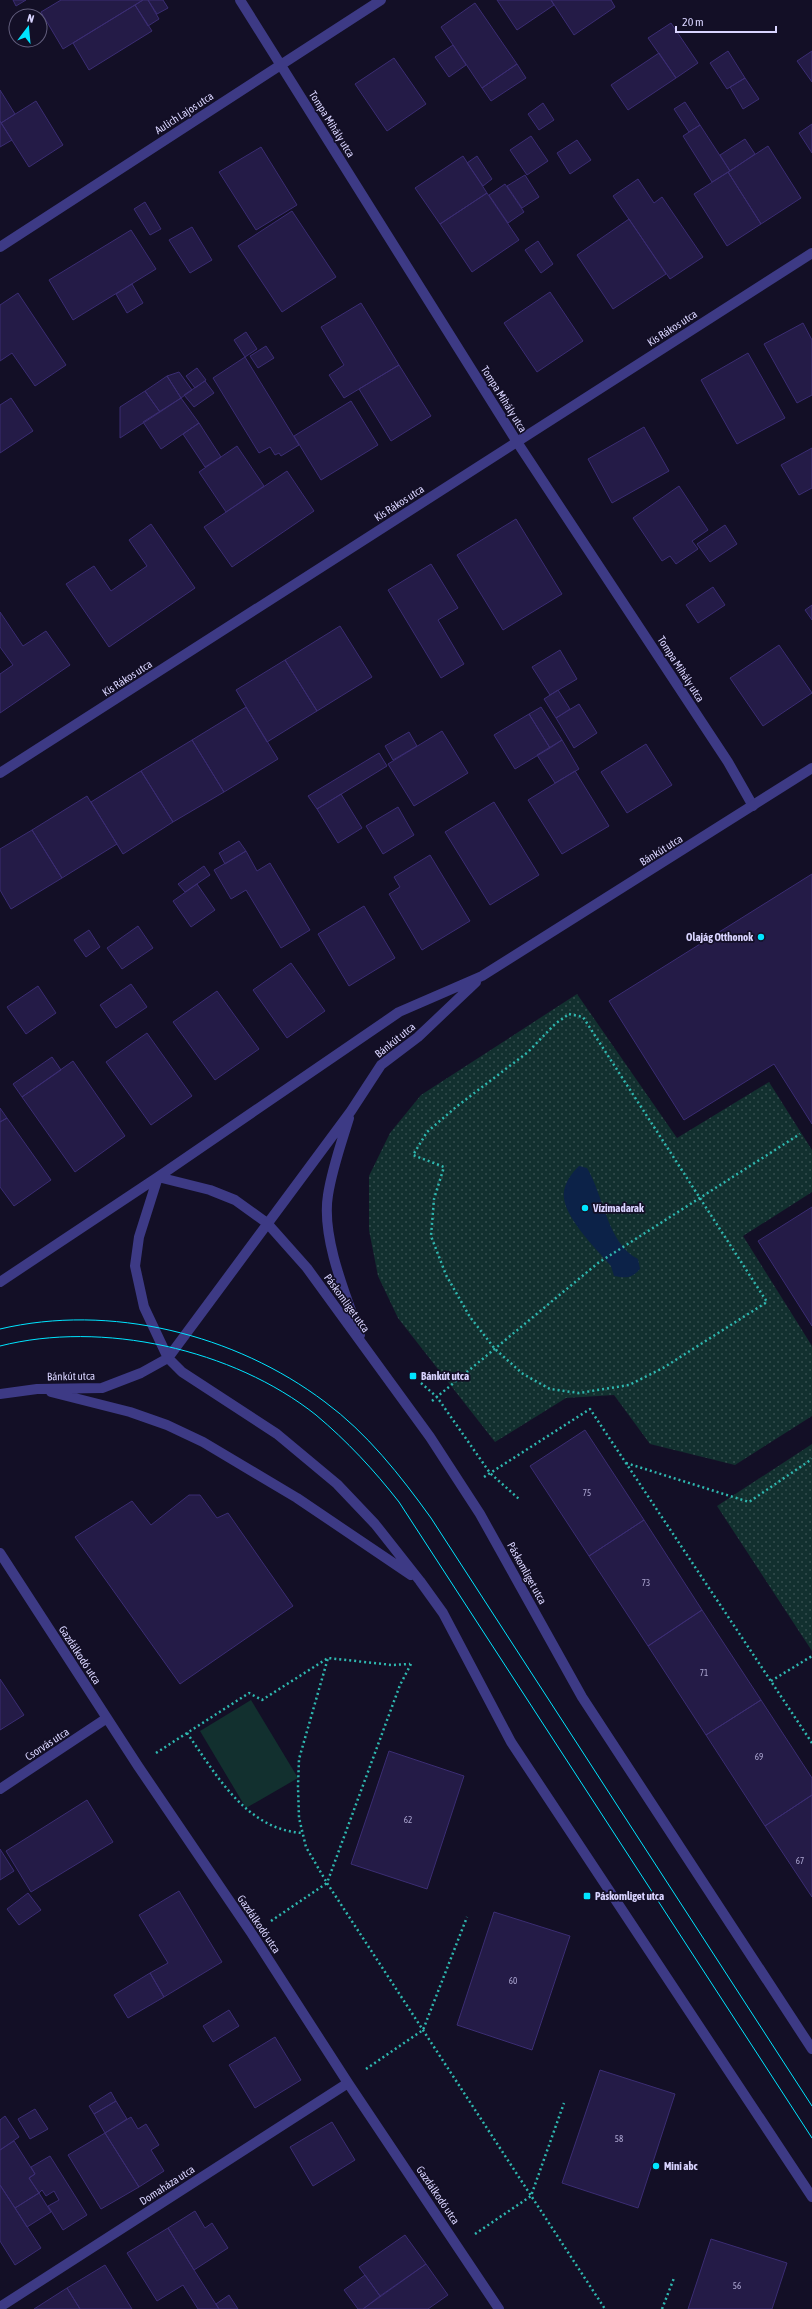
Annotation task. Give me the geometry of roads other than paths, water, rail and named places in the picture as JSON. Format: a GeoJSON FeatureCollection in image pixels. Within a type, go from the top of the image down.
{"type":"FeatureCollection","features":[{"type":"Feature","properties":{"kind":"street","name":"Tompa Mihály utca"},"geometry":{"type":"LineString","coordinates":[[240,0],[517,442],[728,762],[753,806]]}},
{"type":"Feature","properties":{"kind":"street","name":"Aulich Lajos utca"},"geometry":{"type":"LineString","coordinates":[[0,247],[380,0]]}},
{"type":"Feature","properties":{"kind":"street","name":"Kis Rákos utca"},"geometry":{"type":"LineString","coordinates":[[0,773],[812,253]]}},
{"type":"Feature","properties":{"kind":"street","name":"Bánkút utca"},"geometry":{"type":"LineString","coordinates":[[0,1282],[158,1177],[399,1012],[482,976],[812,768]]}},
{"type":"Feature","properties":{"kind":"street","name":"Bánkút utca"},"geometry":{"type":"LineString","coordinates":[[0,1394],[37,1389],[102,1388],[141,1373],[168,1358],[351,1111],[381,1066],[418,1037],[482,976]]}},
{"type":"Feature","properties":{"kind":"street"},"geometry":{"type":"LineString","coordinates":[[351,1111],[328,1197],[329,1227],[334,1261],[363,1346]]}},
{"type":"Feature","properties":{"kind":"street"},"geometry":{"type":"LineString","coordinates":[[158,1177],[139,1237],[135,1266],[144,1307],[168,1358],[182,1372],[277,1434],[337,1484],[375,1524],[420,1581],[442,1614],[511,1742],[812,2197]]}},
{"type":"Feature","properties":{"kind":"street","name":"Páskomliget utca"},"geometry":{"type":"LineString","coordinates":[[158,1177],[184,1182],[229,1198],[267,1224],[307,1268],[430,1437],[480,1514],[582,1697],[812,2050]]}},
{"type":"Feature","properties":{"kind":"street"},"geometry":{"type":"LineString","coordinates":[[37,1389],[130,1412],[167,1425],[203,1442],[297,1498],[420,1581]]}},
{"type":"Feature","properties":{"kind":"street","name":"Gazdálkodó utca"},"geometry":{"type":"LineString","coordinates":[[0,1553],[107,1718],[252,1934],[348,2083],[458,2245],[499,2309]]}},
{"type":"Feature","properties":{"kind":"street","name":"Csorvás utca"},"geometry":{"type":"LineString","coordinates":[[0,1789],[107,1718]]}},
{"type":"Feature","properties":{"kind":"street","name":"Domaháza utca"},"geometry":{"type":"LineString","coordinates":[[0,2307],[348,2083]]}},
{"type":"Feature","properties":{"kind":"water"},"geometry":{"type":"Polygon","coordinates":[[[579,1166],[587,1168],[593,1179],[607,1218],[619,1242],[628,1252],[638,1259],[640,1269],[631,1276],[614,1276],[611,1266],[583,1234],[570,1215],[564,1198],[564,1189],[570,1176],[579,1166]]]}},
{"type":"Feature","properties":{"kind":"tram line"},"geometry":{"type":"LineString","coordinates":[[0,1329],[42,1322],[85,1320],[127,1323],[170,1330],[212,1342],[252,1358],[290,1378],[325,1402],[355,1427],[395,1471],[431,1518],[812,2106]]}},
{"type":"Feature","properties":{"kind":"tram line"},"geometry":{"type":"LineString","coordinates":[[0,1346],[39,1339],[81,1337],[123,1339],[165,1346],[206,1357],[246,1373],[283,1392],[316,1415],[349,1446],[370,1467],[399,1502],[812,2138]]}},
{"type":"Feature","properties":{"kind":"place","name":"Olajág Otthonok"},"geometry":{"type":"Point","coordinates":[761,937]}},
{"type":"Feature","properties":{"kind":"place","name":"Vízimadarak"},"geometry":{"type":"Point","coordinates":[585,1208]}},
{"type":"Feature","properties":{"kind":"place","name":"Bánkút utca"},"geometry":{"type":"Point","coordinates":[413,1376]}},
{"type":"Feature","properties":{"kind":"place","name":"Páskomliget utca"},"geometry":{"type":"Point","coordinates":[587,1896]}},
{"type":"Feature","properties":{"kind":"place","name":"Mini abc"},"geometry":{"type":"Point","coordinates":[656,2166]}}]}
